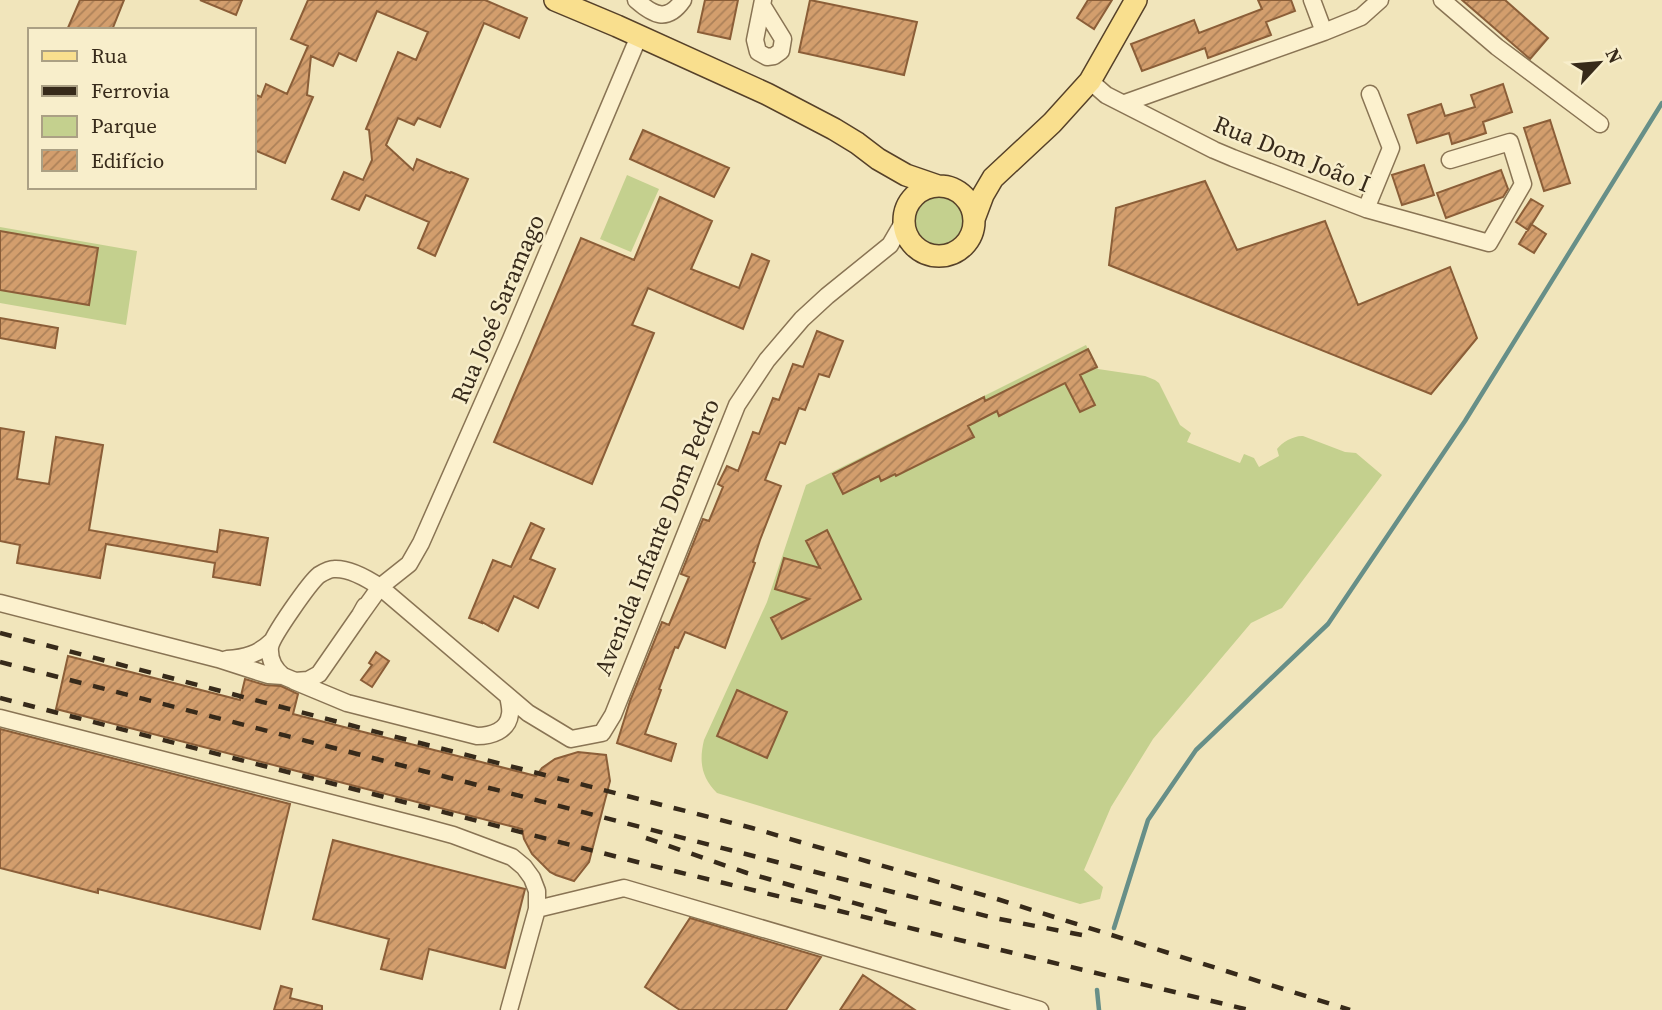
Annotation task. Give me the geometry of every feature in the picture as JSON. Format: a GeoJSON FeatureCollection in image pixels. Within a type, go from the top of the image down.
{"type":"FeatureCollection","features":[{"type":"Feature","properties":{"kind":"main road"},"geometry":{"type":"LineString","coordinates":[[555,0],[767,94],[834,129],[906,175],[958,192],[966,199],[974,219]]}},
{"type":"Feature","properties":{"kind":"main road"},"geometry":{"type":"LineString","coordinates":[[878,159],[901,194],[905,231],[916,248],[934,256],[954,253],[969,240],[983,195],[993,178],[1052,123],[1090,80],[1136,0]]}},
{"type":"Feature","properties":{"kind":"main road"},"geometry":{"type":"LineString","coordinates":[[905,216],[910,201],[927,188],[964,188],[993,178]]}},
{"type":"Feature","properties":{"kind":"street"},"geometry":{"type":"LineString","coordinates":[[636,0],[652,14],[661,15],[671,12],[683,0]]}},
{"type":"Feature","properties":{"kind":"street"},"geometry":{"type":"LineString","coordinates":[[1312,0],[1324,32]]}},
{"type":"Feature","properties":{"kind":"street"},"geometry":{"type":"LineString","coordinates":[[1125,103],[1324,32],[1360,17],[1380,0]]}},
{"type":"Feature","properties":{"kind":"street"},"geometry":{"type":"LineString","coordinates":[[1442,0],[1497,47],[1600,124]]}},
{"type":"Feature","properties":{"kind":"street","name":"Rua José Saramago"},"geometry":{"type":"LineString","coordinates":[[286,678],[295,681],[308,680],[319,674],[380,587],[409,564],[421,543],[639,36]]}},
{"type":"Feature","properties":{"kind":"street","name":"Rua Dom João I"},"geometry":{"type":"LineString","coordinates":[[1090,80],[1106,94],[1214,150],[1366,209],[1489,243],[1522,184],[1510,142],[1450,160]]}},
{"type":"Feature","properties":{"kind":"street"},"geometry":{"type":"LineString","coordinates":[[1366,209],[1391,148],[1370,94]]}},
{"type":"Feature","properties":{"kind":"street","name":"Avenida Infante Dom Pedro"},"geometry":{"type":"LineString","coordinates":[[508,696],[528,713],[571,738],[602,733],[613,715],[737,405],[767,360],[802,319],[890,245],[905,216]]}},
{"type":"Feature","properties":{"kind":"street"},"geometry":{"type":"LineString","coordinates":[[0,603],[218,659],[286,678],[358,706],[477,736],[495,733],[506,724],[510,715],[508,696],[380,587],[347,571],[334,569],[317,577],[265,648],[252,655],[218,659]]}},
{"type":"Feature","properties":{"kind":"street"},"geometry":{"type":"LineString","coordinates":[[347,571],[358,579],[364,590],[365,603],[360,615]]}},
{"type":"Feature","properties":{"kind":"street"},"geometry":{"type":"LineString","coordinates":[[272,641],[271,660],[274,667],[286,678]]}},
{"type":"Feature","properties":{"kind":"street"},"geometry":{"type":"LineString","coordinates":[[0,718],[382,816],[512,856],[532,878],[537,891],[537,909],[509,1010]]}},
{"type":"Feature","properties":{"kind":"street"},"geometry":{"type":"LineString","coordinates":[[537,909],[624,888],[1040,1010]]}},
{"type":"Feature","properties":{"kind":"green space"},"geometry":{"type":"Polygon","coordinates":[[[627,175],[659,189],[631,252],[600,239],[627,175]]]}},
{"type":"Feature","properties":{"kind":"green space"},"geometry":{"type":"Polygon","coordinates":[[[939,196],[957,203],[964,221],[957,239],[939,246],[921,239],[914,221],[921,203],[939,196]]]}},
{"type":"Feature","properties":{"kind":"green space"},"geometry":{"type":"Polygon","coordinates":[[[0,227],[137,251],[126,325],[0,303],[0,227]]]}},
{"type":"Feature","properties":{"kind":"green space"},"geometry":{"type":"Polygon","coordinates":[[[1086,345],[1098,369],[1145,376],[1159,383],[1180,425],[1191,433],[1187,442],[1240,463],[1244,454],[1254,458],[1259,467],[1279,456],[1277,449],[1285,442],[1303,436],[1345,452],[1356,453],[1382,475],[1282,608],[1251,623],[1153,739],[1111,807],[1084,870],[1103,887],[1100,899],[1080,904],[717,793],[703,768],[704,740],[767,602],[806,485],[1086,345]]]}},
{"type":"Feature","properties":{"kind":"building"},"geometry":{"type":"Polygon","coordinates":[[[80,0],[124,0],[113,28],[68,28],[80,0]]]}},
{"type":"Feature","properties":{"kind":"building"},"geometry":{"type":"Polygon","coordinates":[[[200,0],[242,0],[236,15],[200,0]]]}},
{"type":"Feature","properties":{"kind":"building"},"geometry":{"type":"Polygon","coordinates":[[[308,0],[485,0],[527,18],[519,38],[484,23],[440,127],[418,118],[414,125],[398,118],[386,145],[413,170],[417,159],[468,179],[435,256],[418,248],[429,222],[366,195],[359,210],[332,199],[344,172],[363,180],[372,160],[369,130],[366,129],[398,52],[416,60],[428,32],[377,11],[356,61],[339,53],[333,66],[311,56],[307,95],[313,97],[285,163],[256,151],[256,95],[261,97],[266,84],[287,94],[308,46],[291,39],[308,0]]]}},
{"type":"Feature","properties":{"kind":"building"},"geometry":{"type":"Polygon","coordinates":[[[705,0],[738,0],[730,39],[698,32],[705,0]]]}},
{"type":"Feature","properties":{"kind":"building"},"geometry":{"type":"Polygon","coordinates":[[[810,0],[917,22],[904,75],[799,52],[810,0]]]}},
{"type":"Feature","properties":{"kind":"building"},"geometry":{"type":"Polygon","coordinates":[[[1088,0],[1112,0],[1094,29],[1077,18],[1088,0]]]}},
{"type":"Feature","properties":{"kind":"building"},"geometry":{"type":"Polygon","coordinates":[[[1258,0],[1291,0],[1295,11],[1266,22],[1271,35],[1208,58],[1205,48],[1142,71],[1131,44],[1194,20],[1199,33],[1262,9],[1258,0]]]}},
{"type":"Feature","properties":{"kind":"building"},"geometry":{"type":"Polygon","coordinates":[[[1462,0],[1505,0],[1548,38],[1530,59],[1462,0]]]}},
{"type":"Feature","properties":{"kind":"building"},"geometry":{"type":"Polygon","coordinates":[[[1503,84],[1512,112],[1483,122],[1486,133],[1452,144],[1449,133],[1417,143],[1408,115],[1441,104],[1445,116],[1475,107],[1471,95],[1503,84]]]}},
{"type":"Feature","properties":{"kind":"building"},"geometry":{"type":"Polygon","coordinates":[[[1550,120],[1570,183],[1544,191],[1524,128],[1550,120]]]}},
{"type":"Feature","properties":{"kind":"building"},"geometry":{"type":"Polygon","coordinates":[[[643,130],[729,168],[714,197],[630,159],[643,130]]]}},
{"type":"Feature","properties":{"kind":"building"},"geometry":{"type":"Polygon","coordinates":[[[1424,165],[1434,195],[1402,205],[1392,175],[1424,165]]]}},
{"type":"Feature","properties":{"kind":"building"},"geometry":{"type":"Polygon","coordinates":[[[1501,170],[1508,189],[1503,197],[1446,218],[1437,193],[1501,170]]]}},
{"type":"Feature","properties":{"kind":"building"},"geometry":{"type":"Polygon","coordinates":[[[1205,181],[1237,250],[1325,221],[1358,305],[1450,267],[1477,338],[1431,394],[1109,265],[1116,208],[1205,181]]]}},
{"type":"Feature","properties":{"kind":"building"},"geometry":{"type":"Polygon","coordinates":[[[660,197],[712,221],[691,269],[739,288],[752,254],[769,261],[743,329],[648,288],[632,325],[654,333],[592,484],[494,442],[581,238],[634,260],[660,197]]]}},
{"type":"Feature","properties":{"kind":"building"},"geometry":{"type":"Polygon","coordinates":[[[1531,199],[1543,206],[1528,230],[1516,222],[1531,199]]]}},
{"type":"Feature","properties":{"kind":"building"},"geometry":{"type":"Polygon","coordinates":[[[1531,224],[1546,234],[1534,253],[1519,244],[1531,224]]]}},
{"type":"Feature","properties":{"kind":"building"},"geometry":{"type":"Polygon","coordinates":[[[0,231],[98,248],[89,305],[0,290],[0,231]]]}},
{"type":"Feature","properties":{"kind":"building"},"geometry":{"type":"Polygon","coordinates":[[[0,318],[58,328],[55,348],[0,338],[0,318]]]}},
{"type":"Feature","properties":{"kind":"building"},"geometry":{"type":"Polygon","coordinates":[[[817,331],[843,341],[829,377],[819,374],[805,410],[799,408],[785,444],[780,442],[765,480],[781,486],[760,540],[753,562],[755,563],[725,648],[685,632],[678,648],[675,647],[659,689],[661,690],[645,734],[676,744],[671,761],[617,743],[630,701],[662,622],[669,625],[689,577],[681,574],[703,519],[709,521],[723,487],[718,484],[727,466],[738,471],[753,432],[759,434],[773,398],[779,400],[793,364],[803,367],[817,331]]]}},
{"type":"Feature","properties":{"kind":"building"},"geometry":{"type":"Polygon","coordinates":[[[1088,349],[1097,367],[1080,375],[1095,405],[1080,412],[1065,383],[999,416],[997,411],[968,426],[974,437],[896,476],[895,474],[881,481],[879,476],[843,494],[833,474],[984,397],[985,401],[1088,349]]]}},
{"type":"Feature","properties":{"kind":"building"},"geometry":{"type":"Polygon","coordinates":[[[0,428],[24,432],[17,479],[49,484],[56,437],[103,445],[89,530],[217,552],[220,530],[268,538],[260,585],[213,577],[215,563],[106,544],[100,578],[17,563],[20,545],[0,541],[0,428]]]}},
{"type":"Feature","properties":{"kind":"building"},"geometry":{"type":"Polygon","coordinates":[[[531,523],[544,529],[530,559],[555,569],[538,608],[514,596],[498,631],[469,618],[493,560],[511,567],[531,523]]]}},
{"type":"Feature","properties":{"kind":"building"},"geometry":{"type":"Polygon","coordinates":[[[827,530],[861,599],[782,639],[771,618],[809,599],[775,589],[784,558],[820,568],[806,541],[827,530]]]}},
{"type":"Feature","properties":{"kind":"building"},"geometry":{"type":"Polygon","coordinates":[[[376,652],[389,661],[372,687],[361,680],[372,665],[369,663],[376,652]]]}},
{"type":"Feature","properties":{"kind":"building"},"geometry":{"type":"Polygon","coordinates":[[[68,656],[240,700],[245,679],[281,686],[298,694],[293,714],[536,776],[555,759],[578,752],[606,755],[610,781],[589,862],[574,881],[550,872],[532,854],[522,829],[56,709],[68,656]]]}},
{"type":"Feature","properties":{"kind":"building"},"geometry":{"type":"Polygon","coordinates":[[[737,690],[787,712],[767,758],[717,736],[737,690]]]}},
{"type":"Feature","properties":{"kind":"building"},"geometry":{"type":"Polygon","coordinates":[[[0,729],[290,804],[260,929],[0,868],[0,729]]]}},
{"type":"Feature","properties":{"kind":"building"},"geometry":{"type":"Polygon","coordinates":[[[333,840],[525,889],[505,968],[429,949],[422,979],[381,969],[389,939],[313,919],[333,840]]]}},
{"type":"Feature","properties":{"kind":"building"},"geometry":{"type":"Polygon","coordinates":[[[690,918],[821,957],[786,1010],[680,1010],[645,987],[690,918]]]}},
{"type":"Feature","properties":{"kind":"building"},"geometry":{"type":"Polygon","coordinates":[[[863,975],[915,1010],[840,1010],[863,975]]]}},
{"type":"Feature","properties":{"kind":"building"},"geometry":{"type":"Polygon","coordinates":[[[281,986],[292,989],[290,998],[322,1006],[322,1010],[274,1010],[281,986]]]}},
{"type":"Feature","properties":{"kind":"waterway"},"geometry":{"type":"LineString","coordinates":[[1114,928],[1148,820],[1196,750],[1328,624],[1465,421],[1662,103]]}},
{"type":"Feature","properties":{"kind":"waterway"},"geometry":{"type":"LineString","coordinates":[[1097,990],[1099,1010]]}},
{"type":"Feature","properties":{"kind":"railway"},"geometry":{"type":"LineString","coordinates":[[0,633],[752,828],[997,899],[1350,1010]]}},
{"type":"Feature","properties":{"kind":"railway"},"geometry":{"type":"LineString","coordinates":[[0,662],[994,918],[1082,935]]}},
{"type":"Feature","properties":{"kind":"railway"},"geometry":{"type":"LineString","coordinates":[[0,698],[641,863],[1249,1010]]}},
{"type":"Feature","properties":{"kind":"railway"},"geometry":{"type":"LineString","coordinates":[[646,838],[747,873],[890,913]]}}]}
